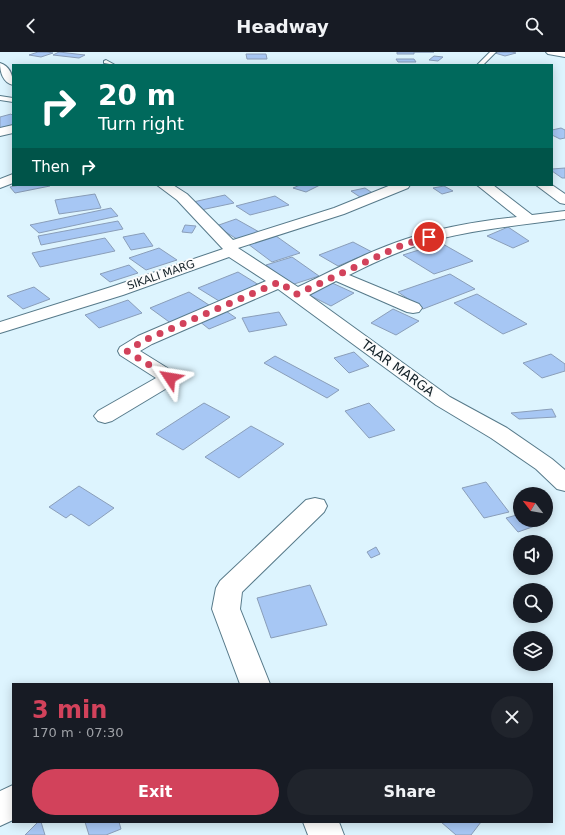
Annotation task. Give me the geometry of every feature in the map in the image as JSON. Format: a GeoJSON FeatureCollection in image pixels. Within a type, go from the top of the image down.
{"type":"FeatureCollection","features":[{"type":"Feature","properties":{"kind":"street"},"geometry":{"type":"LineString","coordinates":[[551,52],[565,54]]}},
{"type":"Feature","properties":{"kind":"street"},"geometry":{"type":"LineString","coordinates":[[0,66],[12,81]]}},
{"type":"Feature","properties":{"kind":"street"},"geometry":{"type":"LineString","coordinates":[[0,132],[12,129]]}},
{"type":"Feature","properties":{"kind":"street"},"geometry":{"type":"LineString","coordinates":[[0,184],[12,179]]}},
{"type":"Feature","properties":{"kind":"street"},"geometry":{"type":"LineString","coordinates":[[166,186],[182,197],[231,248]]}},
{"type":"Feature","properties":{"kind":"street","name":"SIKALI MARG"},"geometry":{"type":"LineString","coordinates":[[0,328],[117,291],[231,248],[339,211],[401,186]]}},
{"type":"Feature","properties":{"kind":"street"},"geometry":{"type":"LineString","coordinates":[[485,186],[530,220]]}},
{"type":"Feature","properties":{"kind":"street"},"geometry":{"type":"LineString","coordinates":[[544,186],[565,200]]}},
{"type":"Feature","properties":{"kind":"street"},"geometry":{"type":"LineString","coordinates":[[297,294],[400,246],[429,237],[459,230],[563,217]]}},
{"type":"Feature","properties":{"kind":"street","name":"TAAR MARGA"},"geometry":{"type":"LineString","coordinates":[[231,248],[297,294],[443,401],[499,433],[544,464],[565,483]]}},
{"type":"Feature","properties":{"kind":"street"},"geometry":{"type":"LineString","coordinates":[[336,275],[413,308]]}},
{"type":"Feature","properties":{"kind":"street"},"geometry":{"type":"LineString","coordinates":[[105,416],[170,378],[127,351],[145,340],[279,282]]}},
{"type":"Feature","properties":{"kind":"street"},"geometry":{"type":"LineString","coordinates":[[254,683],[226,609],[229,588],[315,506]]}},
{"type":"Feature","properties":{"kind":"street"},"geometry":{"type":"LineString","coordinates":[[0,809],[12,803]]}},
{"type":"Feature","properties":{"kind":"street"},"geometry":{"type":"LineString","coordinates":[[321,823],[327,835]]}},
{"type":"Feature","properties":{"kind":"lane"},"geometry":{"type":"LineString","coordinates":[[481,64],[493,52]]}},
{"type":"Feature","properties":{"kind":"lane"},"geometry":{"type":"LineString","coordinates":[[106,62],[110,64]]}},
{"type":"Feature","properties":{"kind":"lane"},"geometry":{"type":"LineString","coordinates":[[0,98],[12,100]]}},
{"type":"Feature","properties":{"kind":"building"},"geometry":{"type":"Polygon","coordinates":[[[38,52],[53,53],[41,57],[29,55],[38,52]]]}},
{"type":"Feature","properties":{"kind":"building"},"geometry":{"type":"Polygon","coordinates":[[[59,52],[85,55],[79,58],[53,55],[59,52]]]}},
{"type":"Feature","properties":{"kind":"building"},"geometry":{"type":"Polygon","coordinates":[[[397,52],[414,52],[414,54],[397,54],[397,52]]]}},
{"type":"Feature","properties":{"kind":"building"},"geometry":{"type":"Polygon","coordinates":[[[495,53],[516,53],[505,56],[495,53]]]}},
{"type":"Feature","properties":{"kind":"building"},"geometry":{"type":"Polygon","coordinates":[[[246,54],[266,54],[267,59],[247,59],[246,54]]]}},
{"type":"Feature","properties":{"kind":"building"},"geometry":{"type":"Polygon","coordinates":[[[434,56],[443,57],[438,61],[429,60],[434,56]]]}},
{"type":"Feature","properties":{"kind":"building"},"geometry":{"type":"Polygon","coordinates":[[[396,59],[414,59],[416,62],[398,62],[396,59]]]}},
{"type":"Feature","properties":{"kind":"building"},"geometry":{"type":"Polygon","coordinates":[[[11,114],[12,125],[0,128],[0,117],[11,114]]]}},
{"type":"Feature","properties":{"kind":"building"},"geometry":{"type":"Polygon","coordinates":[[[561,128],[565,130],[565,138],[560,139],[553,136],[553,130],[561,128]]]}},
{"type":"Feature","properties":{"kind":"building"},"geometry":{"type":"Polygon","coordinates":[[[565,168],[565,178],[562,178],[553,172],[553,169],[565,168]]]}},
{"type":"Feature","properties":{"kind":"building"},"geometry":{"type":"Polygon","coordinates":[[[15,186],[50,186],[15,193],[10,187],[15,186]]]}},
{"type":"Feature","properties":{"kind":"building"},"geometry":{"type":"Polygon","coordinates":[[[298,186],[318,186],[306,192],[293,188],[298,186]]]}},
{"type":"Feature","properties":{"kind":"building"},"geometry":{"type":"Polygon","coordinates":[[[444,186],[453,191],[442,194],[433,188],[444,186]]]}},
{"type":"Feature","properties":{"kind":"building"},"geometry":{"type":"Polygon","coordinates":[[[365,188],[374,194],[360,197],[351,191],[365,188]]]}},
{"type":"Feature","properties":{"kind":"building"},"geometry":{"type":"Polygon","coordinates":[[[95,194],[101,208],[59,214],[55,200],[95,194]]]}},
{"type":"Feature","properties":{"kind":"building"},"geometry":{"type":"Polygon","coordinates":[[[225,195],[234,203],[201,210],[193,202],[225,195]]]}},
{"type":"Feature","properties":{"kind":"building"},"geometry":{"type":"Polygon","coordinates":[[[275,196],[289,205],[250,215],[236,206],[275,196]]]}},
{"type":"Feature","properties":{"kind":"building"},"geometry":{"type":"Polygon","coordinates":[[[111,208],[118,216],[39,233],[30,225],[111,208]]]}},
{"type":"Feature","properties":{"kind":"building"},"geometry":{"type":"Polygon","coordinates":[[[236,219],[261,233],[240,241],[216,226],[236,219]]]}},
{"type":"Feature","properties":{"kind":"building"},"geometry":{"type":"Polygon","coordinates":[[[118,221],[123,229],[41,245],[38,236],[118,221]]]}},
{"type":"Feature","properties":{"kind":"building"},"geometry":{"type":"Polygon","coordinates":[[[185,225],[196,226],[192,233],[182,232],[185,225]]]}},
{"type":"Feature","properties":{"kind":"building"},"geometry":{"type":"Polygon","coordinates":[[[508,227],[529,241],[513,248],[487,236],[508,227]]]}},
{"type":"Feature","properties":{"kind":"building"},"geometry":{"type":"Polygon","coordinates":[[[144,233],[153,246],[131,250],[123,237],[144,233]]]}},
{"type":"Feature","properties":{"kind":"building"},"geometry":{"type":"Polygon","coordinates":[[[276,236],[300,253],[272,262],[248,244],[276,236]]]}},
{"type":"Feature","properties":{"kind":"building"},"geometry":{"type":"Polygon","coordinates":[[[105,238],[115,251],[40,267],[32,253],[105,238]]]}},
{"type":"Feature","properties":{"kind":"building"},"geometry":{"type":"Polygon","coordinates":[[[353,242],[372,252],[338,266],[319,255],[353,242]]]}},
{"type":"Feature","properties":{"kind":"building"},"geometry":{"type":"Polygon","coordinates":[[[441,243],[473,261],[434,274],[403,255],[441,243]]]}},
{"type":"Feature","properties":{"kind":"building"},"geometry":{"type":"Polygon","coordinates":[[[159,248],[177,260],[146,270],[129,258],[159,248]]]}},
{"type":"Feature","properties":{"kind":"building"},"geometry":{"type":"Polygon","coordinates":[[[292,257],[319,276],[291,285],[266,265],[292,257]]]}},
{"type":"Feature","properties":{"kind":"building"},"geometry":{"type":"Polygon","coordinates":[[[129,265],[138,273],[110,282],[100,274],[129,265]]]}},
{"type":"Feature","properties":{"kind":"building"},"geometry":{"type":"Polygon","coordinates":[[[238,272],[259,285],[219,301],[198,288],[238,272]]]}},
{"type":"Feature","properties":{"kind":"building"},"geometry":{"type":"Polygon","coordinates":[[[450,274],[475,289],[423,309],[398,292],[450,274]]]}},
{"type":"Feature","properties":{"kind":"building"},"geometry":{"type":"Polygon","coordinates":[[[330,282],[354,293],[331,306],[307,294],[330,282]]]}},
{"type":"Feature","properties":{"kind":"building"},"geometry":{"type":"Polygon","coordinates":[[[34,287],[50,299],[23,309],[7,296],[34,287]]]}},
{"type":"Feature","properties":{"kind":"building"},"geometry":{"type":"Polygon","coordinates":[[[189,292],[212,307],[172,324],[150,308],[189,292]]]}},
{"type":"Feature","properties":{"kind":"building"},"geometry":{"type":"Polygon","coordinates":[[[477,294],[527,324],[503,334],[454,303],[477,294]]]}},
{"type":"Feature","properties":{"kind":"building"},"geometry":{"type":"Polygon","coordinates":[[[128,300],[142,313],[99,328],[85,315],[128,300]]]}},
{"type":"Feature","properties":{"kind":"building"},"geometry":{"type":"Polygon","coordinates":[[[393,309],[419,321],[396,335],[371,323],[393,309]]]}},
{"type":"Feature","properties":{"kind":"building"},"geometry":{"type":"Polygon","coordinates":[[[226,311],[236,318],[209,329],[199,321],[226,311]]]}},
{"type":"Feature","properties":{"kind":"building"},"geometry":{"type":"Polygon","coordinates":[[[279,312],[287,325],[249,332],[242,318],[279,312]]]}},
{"type":"Feature","properties":{"kind":"building"},"geometry":{"type":"Polygon","coordinates":[[[354,352],[369,366],[349,373],[334,358],[354,352]]]}},
{"type":"Feature","properties":{"kind":"building"},"geometry":{"type":"Polygon","coordinates":[[[551,354],[565,364],[565,371],[542,378],[523,363],[551,354]]]}},
{"type":"Feature","properties":{"kind":"building"},"geometry":{"type":"Polygon","coordinates":[[[275,356],[339,390],[327,398],[264,363],[275,356]]]}},
{"type":"Feature","properties":{"kind":"building"},"geometry":{"type":"Polygon","coordinates":[[[204,403],[230,417],[183,450],[156,434],[204,403]]]}},
{"type":"Feature","properties":{"kind":"building"},"geometry":{"type":"Polygon","coordinates":[[[369,403],[395,430],[369,438],[345,411],[369,403]]]}},
{"type":"Feature","properties":{"kind":"building"},"geometry":{"type":"Polygon","coordinates":[[[552,409],[556,417],[519,419],[511,413],[552,409]]]}},
{"type":"Feature","properties":{"kind":"building"},"geometry":{"type":"Polygon","coordinates":[[[251,426],[284,444],[239,478],[205,457],[251,426]]]}},
{"type":"Feature","properties":{"kind":"building"},"geometry":{"type":"Polygon","coordinates":[[[486,482],[509,512],[484,518],[462,488],[486,482]]]}},
{"type":"Feature","properties":{"kind":"building"},"geometry":{"type":"Polygon","coordinates":[[[79,486],[114,508],[89,526],[71,514],[66,518],[49,507],[79,486]]]}},
{"type":"Feature","properties":{"kind":"building"},"geometry":{"type":"Polygon","coordinates":[[[513,516],[513,526],[506,518],[513,516]]]}},
{"type":"Feature","properties":{"kind":"building"},"geometry":{"type":"Polygon","coordinates":[[[514,527],[532,527],[518,532],[514,527]]]}},
{"type":"Feature","properties":{"kind":"building"},"geometry":{"type":"Polygon","coordinates":[[[376,547],[380,554],[371,558],[367,552],[376,547]]]}},
{"type":"Feature","properties":{"kind":"building"},"geometry":{"type":"Polygon","coordinates":[[[310,585],[327,625],[271,638],[257,598],[310,585]]]}},
{"type":"Feature","properties":{"kind":"building"},"geometry":{"type":"Polygon","coordinates":[[[37,823],[41,823],[45,835],[25,835],[37,823]]]}},
{"type":"Feature","properties":{"kind":"building"},"geometry":{"type":"Polygon","coordinates":[[[85,823],[119,823],[121,829],[106,835],[89,835],[85,823]]]}},
{"type":"Feature","properties":{"kind":"building"},"geometry":{"type":"Polygon","coordinates":[[[442,823],[480,823],[471,835],[456,835],[442,823]]]}},
{"type":"Feature","properties":{"kind":"route"},"geometry":{"type":"LineString","coordinates":[[170,378],[127,351],[145,340],[279,282],[297,294],[400,246],[429,237]]}}]}
